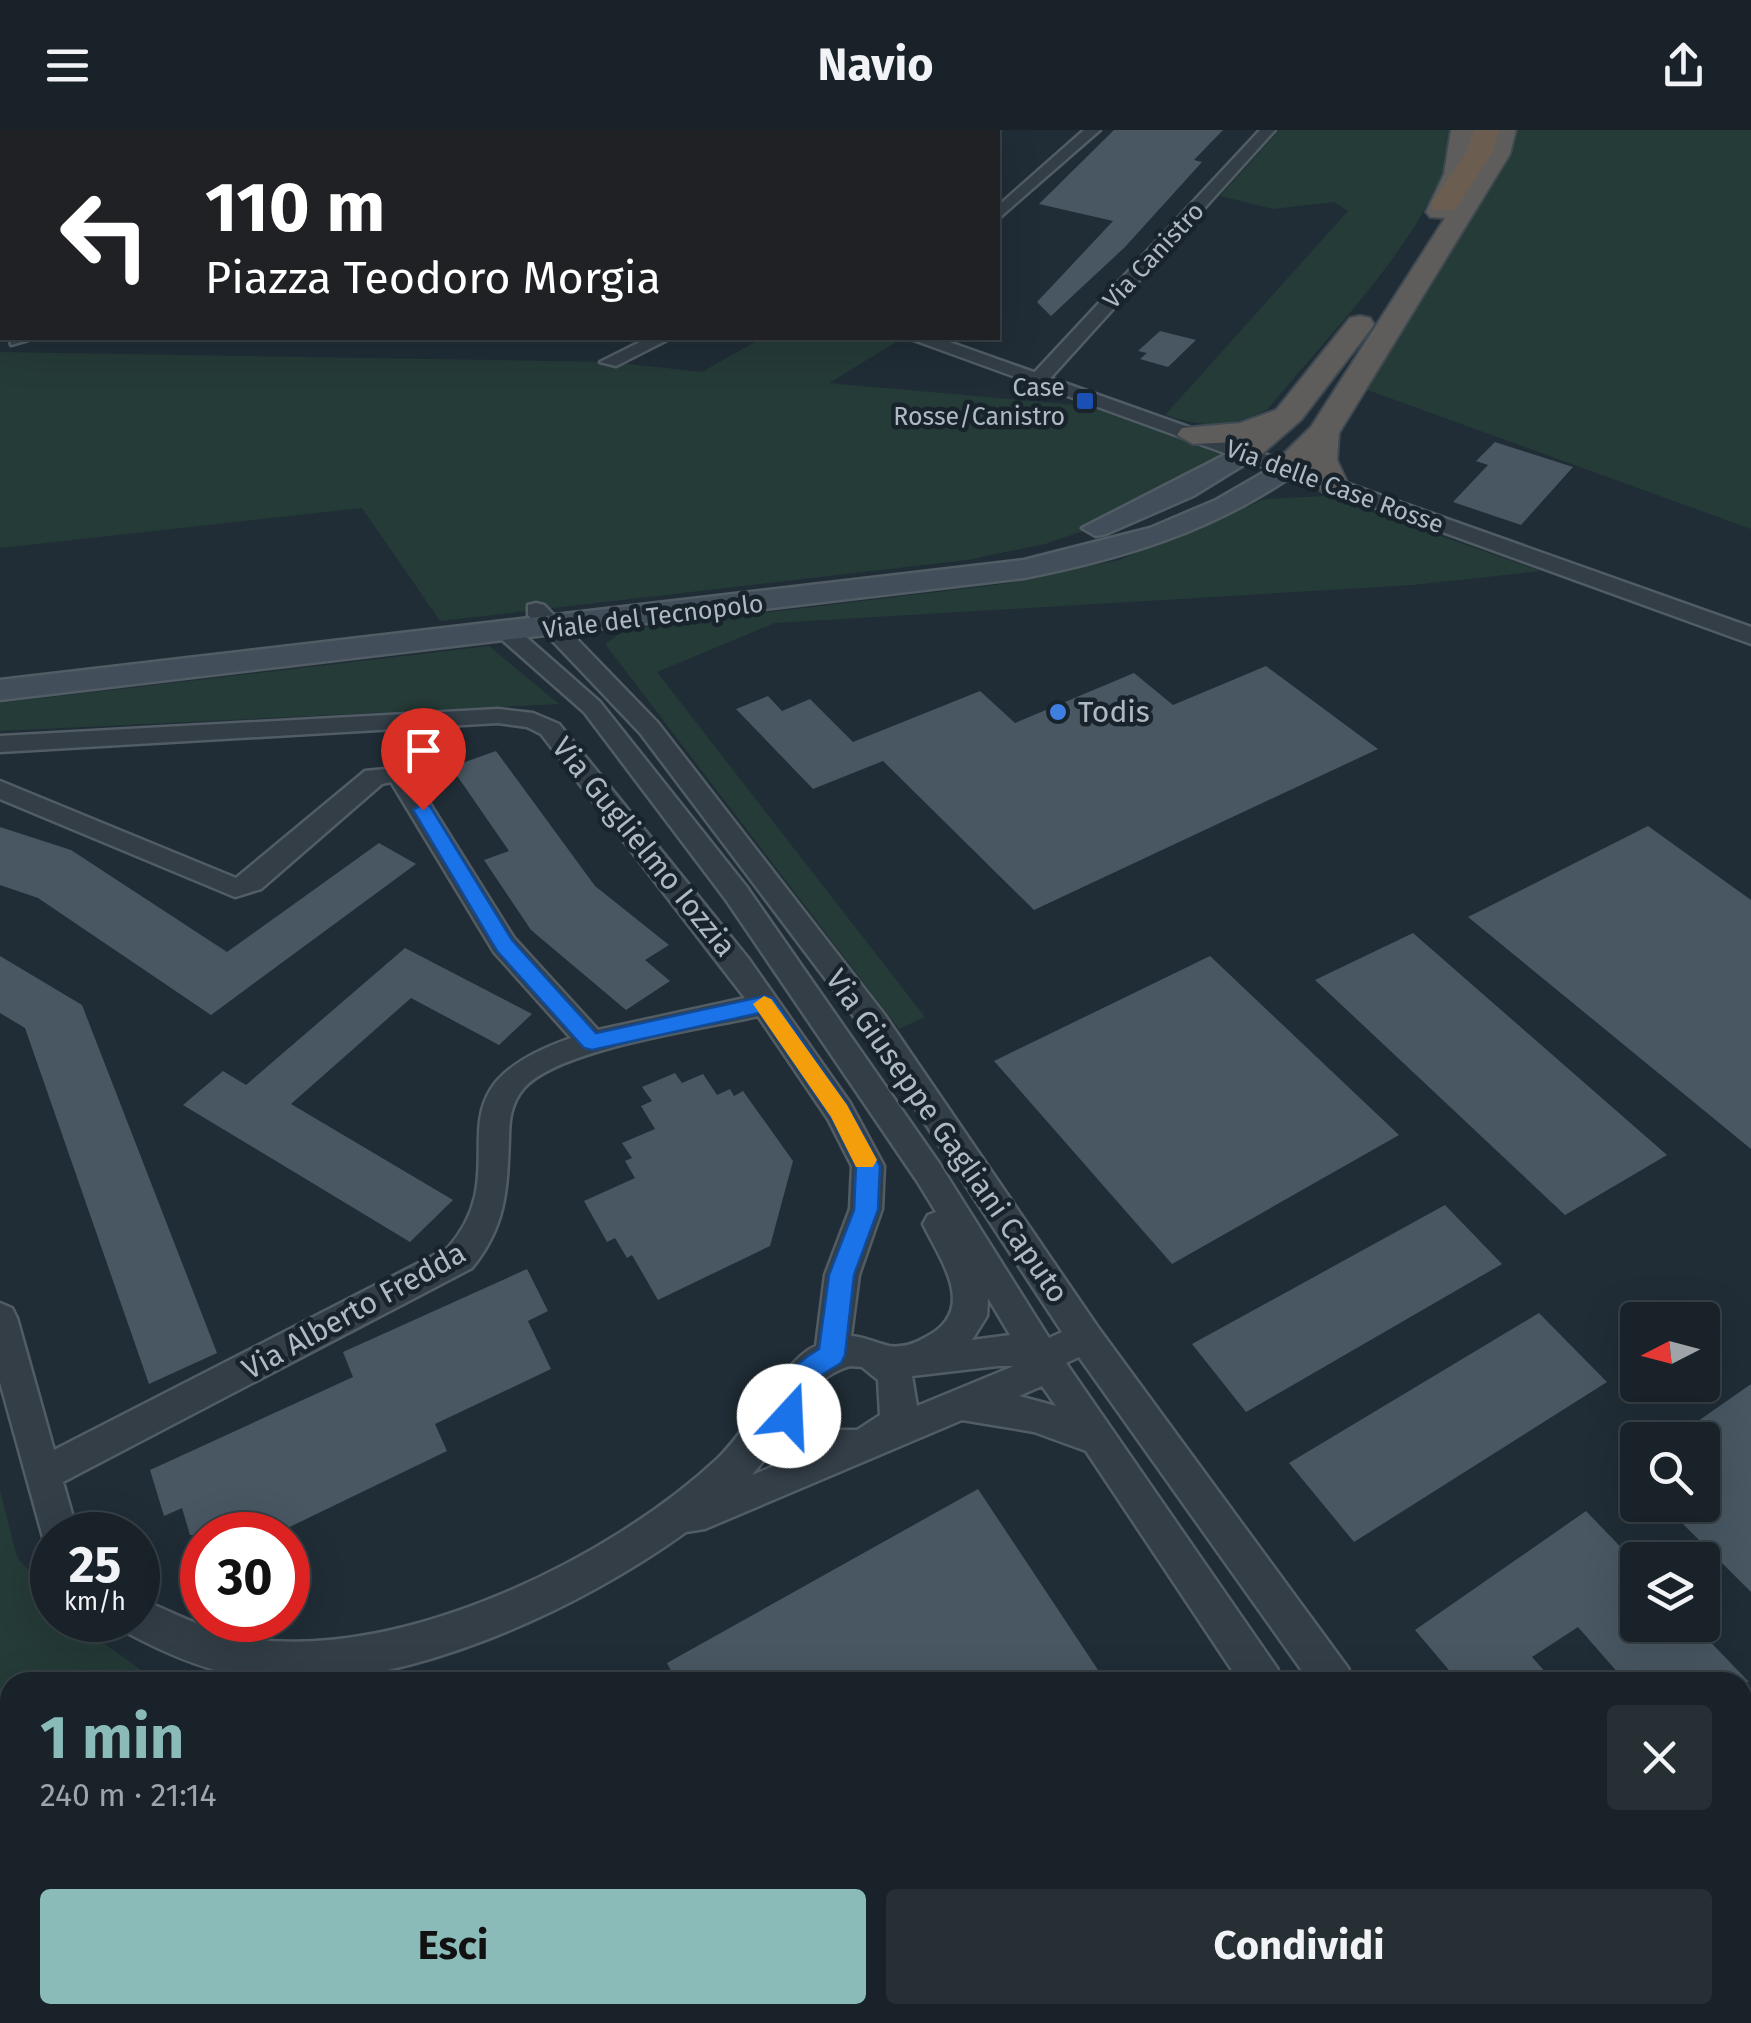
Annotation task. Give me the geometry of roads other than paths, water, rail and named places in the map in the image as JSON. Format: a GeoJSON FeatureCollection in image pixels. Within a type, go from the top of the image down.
{"type":"FeatureCollection","features":[{"type":"Feature","properties":{"kind":"highway"},"geometry":{"type":"LineString","coordinates":[[1445,204],[1456,174],[1463,130]]}},
{"type":"Feature","properties":{"kind":"highway"},"geometry":{"type":"LineString","coordinates":[[1244,454],[1290,414],[1445,204],[1479,153],[1487,130]]}},
{"type":"Feature","properties":{"kind":"highway"},"geometry":{"type":"LineString","coordinates":[[1285,468],[1323,433],[1472,199],[1498,154],[1504,130]]}},
{"type":"Feature","properties":{"kind":"highway"},"geometry":{"type":"LineString","coordinates":[[1193,435],[1245,432],[1290,414]]}},
{"type":"Feature","properties":{"kind":"highway"},"geometry":{"type":"LineString","coordinates":[[1323,433],[1321,460],[1332,484]]}},
{"type":"Feature","properties":{"kind":"main road"},"geometry":{"type":"LineString","coordinates":[[1183,490],[1204,458],[1193,435]]}},
{"type":"Feature","properties":{"kind":"main road","name":"Viale del Tecnopolo"},"geometry":{"type":"LineString","coordinates":[[0,690],[508,633],[544,619],[966,560],[1082,533],[1183,490],[1244,454]]}},
{"type":"Feature","properties":{"kind":"main road","name":"Viale del Tecnopolo"},"geometry":{"type":"LineString","coordinates":[[0,670],[839,595],[1074,560],[1199,518],[1285,468]]}},
{"type":"Feature","properties":{"kind":"main road"},"geometry":{"type":"LineString","coordinates":[[1253,490],[1332,484]]}},
{"type":"Feature","properties":{"kind":"street"},"geometry":{"type":"LineString","coordinates":[[1000,212],[1093,130]]}},
{"type":"Feature","properties":{"kind":"street","name":"Via Canistro"},"geometry":{"type":"LineString","coordinates":[[1038,380],[1268,130]]}},
{"type":"Feature","properties":{"kind":"street"},"geometry":{"type":"LineString","coordinates":[[609,362],[658,340]]}},
{"type":"Feature","properties":{"kind":"street","name":"Via delle Case Rosse"},"geometry":{"type":"LineString","coordinates":[[925,340],[1751,636]]}},
{"type":"Feature","properties":{"kind":"street","name":"Via Giuseppe Gagliani Caputo"},"geometry":{"type":"LineString","coordinates":[[544,619],[649,728],[874,1022],[1085,1337],[1327,1672]]}},
{"type":"Feature","properties":{"kind":"street","name":"Via Giuseppe Gagliani Caputo"},"geometry":{"type":"LineString","coordinates":[[508,633],[592,707],[736,893],[928,1172],[1043,1358],[1256,1672]]}},
{"type":"Feature","properties":{"kind":"street","name":"Via Guglielmo Iozzia"},"geometry":{"type":"LineString","coordinates":[[0,744],[498,716],[533,720],[550,729],[659,862],[765,1004],[839,1111],[868,1166],[866,1210],[842,1275],[832,1355]]}},
{"type":"Feature","properties":{"kind":"street"},"geometry":{"type":"LineString","coordinates":[[0,789],[235,888],[252,882],[374,777],[398,773],[504,946],[592,1042],[765,1004]]}},
{"type":"Feature","properties":{"kind":"street","name":"Via Alberto Fredda"},"geometry":{"type":"LineString","coordinates":[[42,1474],[156,1420],[460,1258],[482,1236],[493,1208],[496,1114],[506,1087],[529,1067],[592,1042]]}},
{"type":"Feature","properties":{"kind":"street"},"geometry":{"type":"LineString","coordinates":[[788,1402],[791,1424],[801,1439],[822,1449],[873,1442],[895,1425],[900,1408],[894,1372],[898,1361],[951,1341],[970,1316],[972,1288],[939,1225],[928,1172]]}},
{"type":"Feature","properties":{"kind":"street"},"geometry":{"type":"LineString","coordinates":[[0,1318],[53,1512]]}},
{"type":"Feature","properties":{"kind":"street"},"geometry":{"type":"LineString","coordinates":[[160,1629],[226,1654],[286,1662],[353,1657],[478,1624],[544,1595],[652,1533],[1030,1374],[1043,1358],[1085,1337]]}},
{"type":"Feature","properties":{"kind":"street"},"geometry":{"type":"LineString","coordinates":[[652,1533],[749,1459],[788,1402],[801,1374],[832,1355],[869,1353],[898,1361],[950,1361],[1016,1346],[1043,1358]]}},
{"type":"Feature","properties":{"kind":"street"},"geometry":{"type":"LineString","coordinates":[[956,1407],[1009,1408],[1049,1417],[1098,1439]]}},
{"type":"Feature","properties":{"kind":"place","name":"Case Rosse/Canistro"},"geometry":{"type":"Point","coordinates":[1085,401]}},
{"type":"Feature","properties":{"kind":"place","name":"Todis"},"geometry":{"type":"Point","coordinates":[1058,712]}}]}
